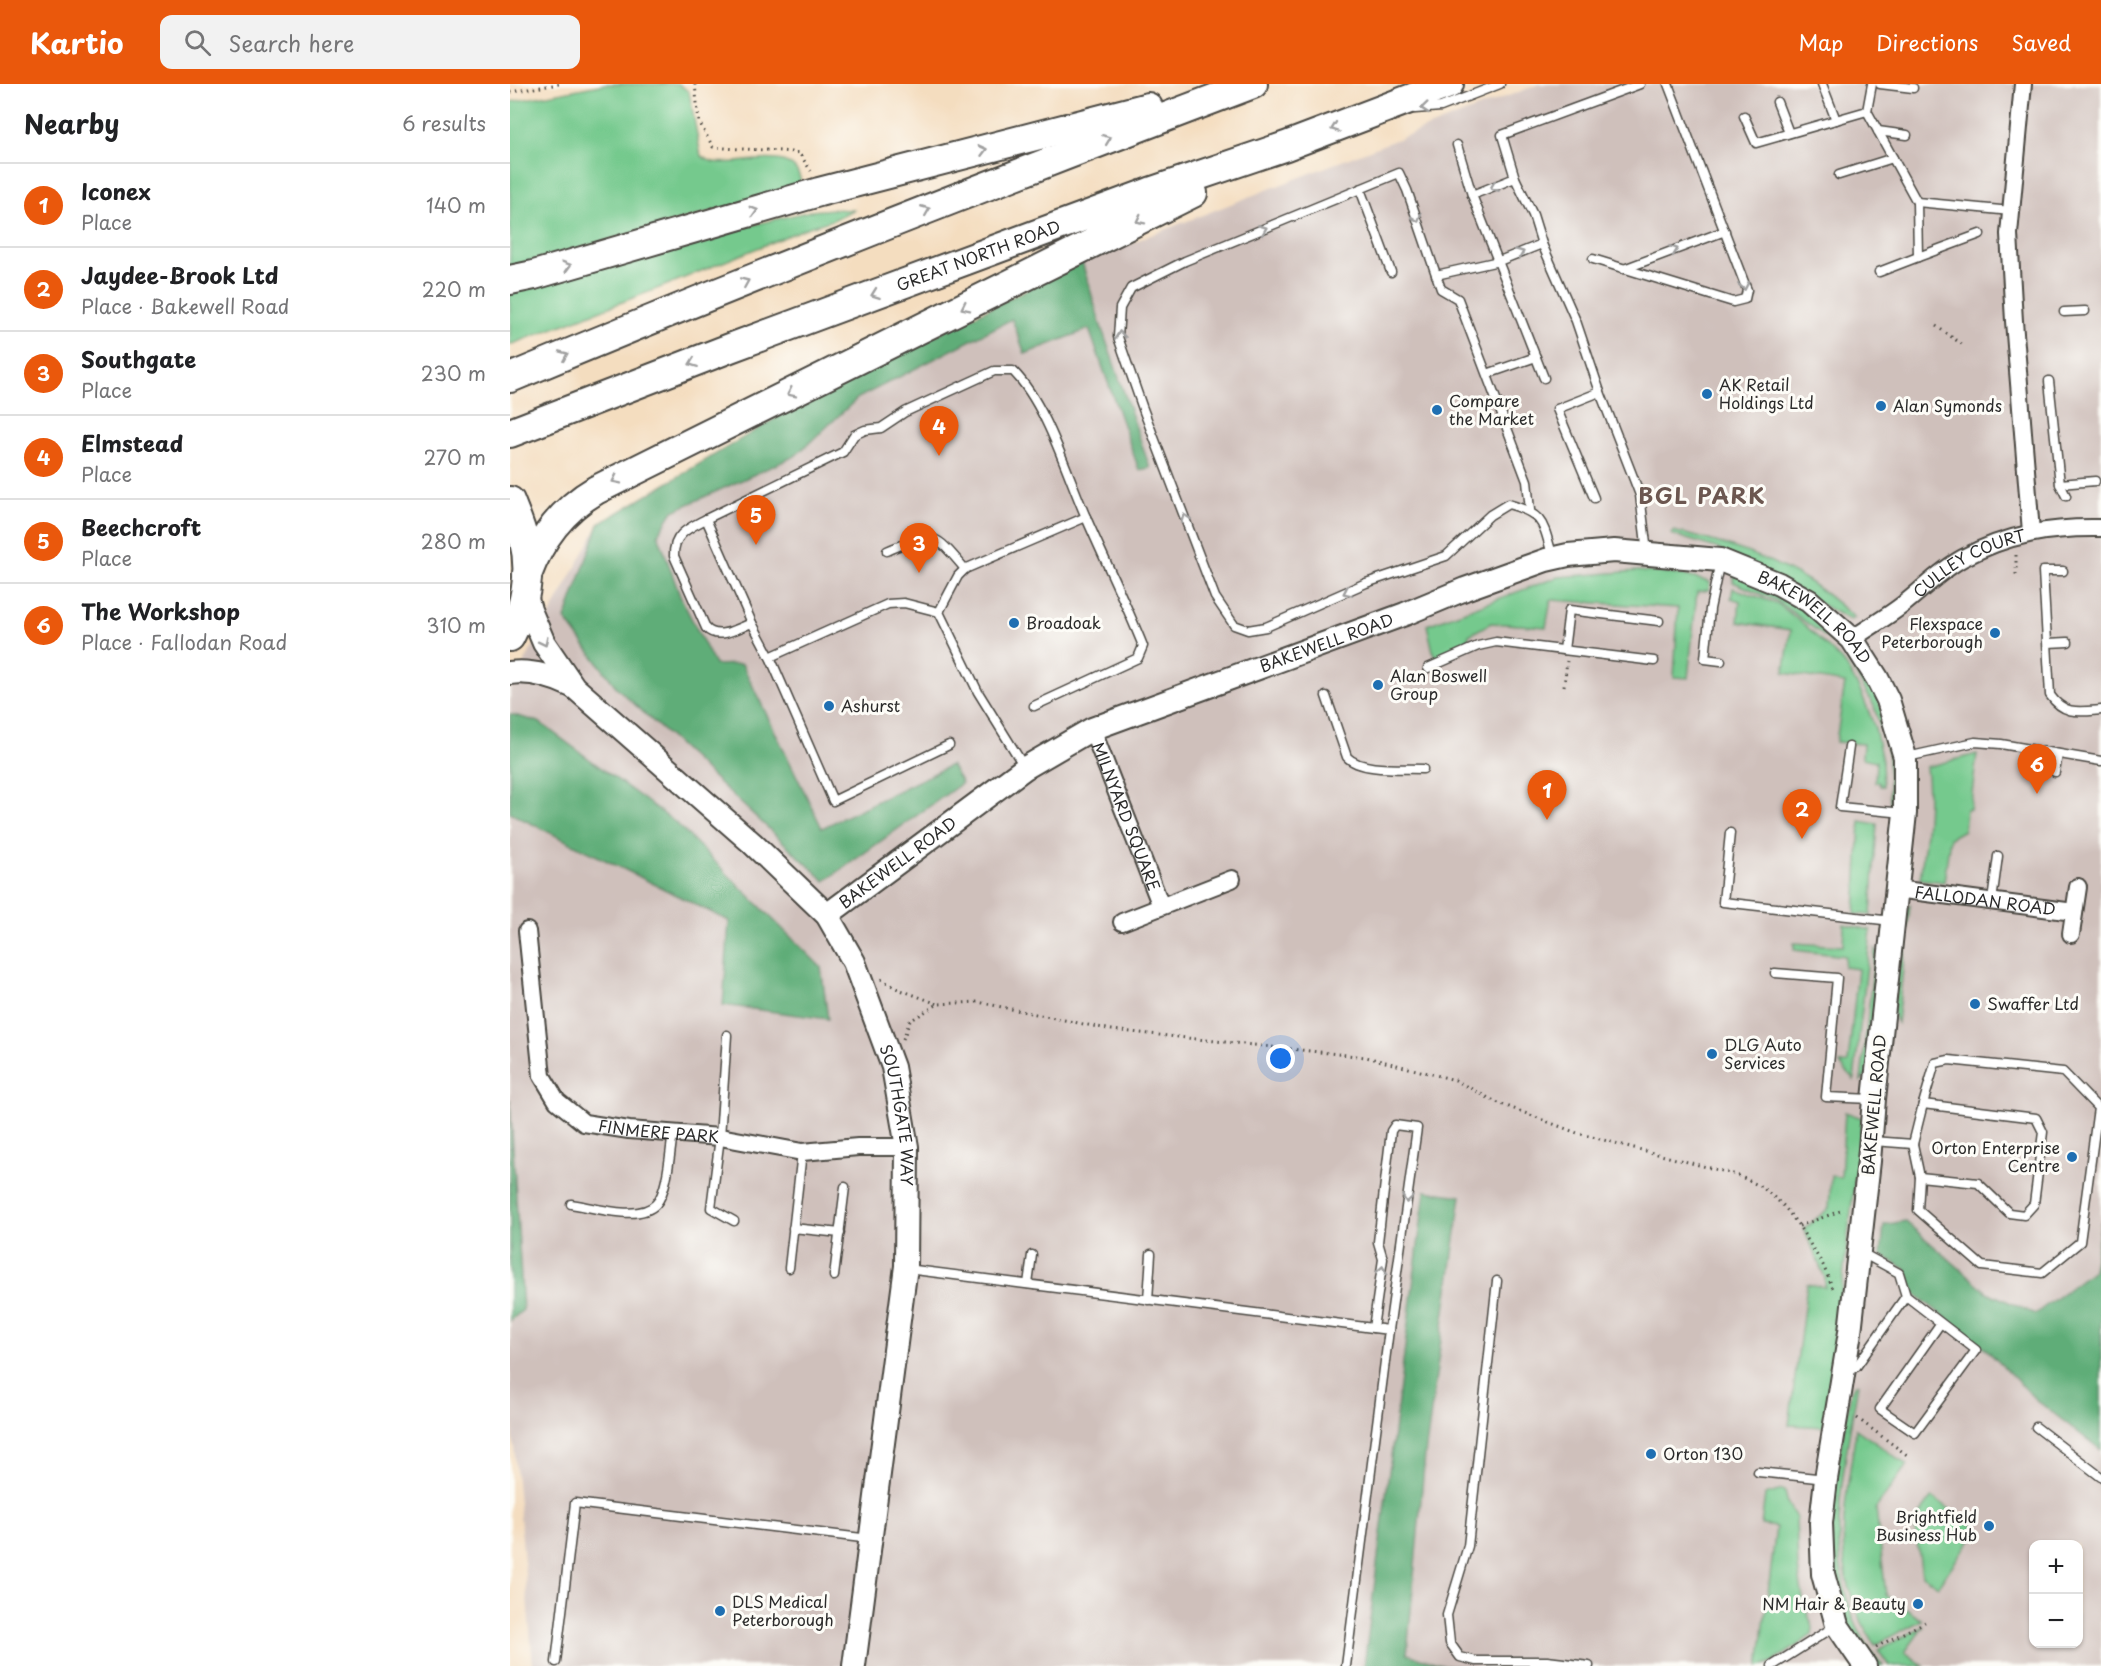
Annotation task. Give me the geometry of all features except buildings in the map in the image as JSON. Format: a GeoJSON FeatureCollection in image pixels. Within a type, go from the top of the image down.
{"type":"FeatureCollection","features":[{"type":"Feature","properties":{"kind":"highway"},"geometry":{"type":"LineString","coordinates":[[510,280],[819,192],[1236,84]]}},
{"type":"Feature","properties":{"kind":"highway"},"geometry":{"type":"LineString","coordinates":[[510,378],[1033,167],[1253,84]]}},
{"type":"Feature","properties":{"kind":"highway","name":"GREAT NORTH ROAD"},"geometry":{"type":"LineString","coordinates":[[510,433],[730,348],[1150,192],[1376,113],[1449,84]]}},
{"type":"Feature","properties":{"kind":"highway"},"geometry":{"type":"LineString","coordinates":[[510,637],[519,618],[526,584],[542,542],[556,522],[582,498],[1286,146]]}},
{"type":"Feature","properties":{"kind":"highway"},"geometry":{"type":"LineString","coordinates":[[510,502],[525,542],[526,584]]}},
{"type":"Feature","properties":{"kind":"street"},"geometry":{"type":"LineString","coordinates":[[2023,84],[2009,234],[2031,532]]}},
{"type":"Feature","properties":{"kind":"street","name":"CULLEY COURT"},"geometry":{"type":"LineString","coordinates":[[1852,639],[1904,604],[1935,577],[1962,558],[2031,532],[2101,528]]}},
{"type":"Feature","properties":{"kind":"street","name":"BAKEWELL ROAD"},"geometry":{"type":"LineString","coordinates":[[827,915],[1025,768],[1092,729],[1553,558],[1614,551],[1720,560],[1779,584],[1809,602],[1852,639],[1877,678],[1888,700],[1905,757],[1905,813],[1859,1251],[1821,1523],[1823,1574],[1837,1624],[1869,1657]]}},
{"type":"Feature","properties":{"kind":"street","name":"SOUTHGATE WAY"},"geometry":{"type":"LineString","coordinates":[[526,584],[530,610],[544,643],[574,687],[752,843],[827,915],[854,962],[892,1067],[907,1147],[906,1269],[854,1666]]}},
{"type":"Feature","properties":{"kind":"street","name":"SOUTHGATE WAY"},"geometry":{"type":"LineString","coordinates":[[510,673],[535,673],[555,678],[574,687]]}},
{"type":"Feature","properties":{"kind":"street","name":"MILNYARD SQUARE"},"geometry":{"type":"LineString","coordinates":[[1092,729],[1161,906]]}},
{"type":"Feature","properties":{"kind":"street","name":"MILNYARD SQUARE"},"geometry":{"type":"LineString","coordinates":[[1122,922],[1232,879]]}},
{"type":"Feature","properties":{"kind":"street","name":"FALLODAN ROAD"},"geometry":{"type":"LineString","coordinates":[[2071,934],[2078,887]]}},
{"type":"Feature","properties":{"kind":"street","name":"FALLODAN ROAD"},"geometry":{"type":"LineString","coordinates":[[1896,889],[2074,912]]}},
{"type":"Feature","properties":{"kind":"street","name":"FINMERE PARK"},"geometry":{"type":"LineString","coordinates":[[527,931],[542,1076],[557,1101],[584,1123],[629,1130],[720,1137],[802,1152],[907,1147]]}},
{"type":"Feature","properties":{"kind":"lane"},"geometry":{"type":"LineString","coordinates":[[1376,113],[1441,106],[1500,84]]}},
{"type":"Feature","properties":{"kind":"lane"},"geometry":{"type":"LineString","coordinates":[[1640,84],[1502,135],[1515,178],[1533,215],[1542,244],[1576,321],[1600,392],[1640,495],[1648,554]]}},
{"type":"Feature","properties":{"kind":"lane"},"geometry":{"type":"LineString","coordinates":[[1593,260],[1732,302],[1745,299],[1748,290],[1668,84]]}},
{"type":"Feature","properties":{"kind":"lane"},"geometry":{"type":"LineString","coordinates":[[1822,84],[1836,120]]}},
{"type":"Feature","properties":{"kind":"lane"},"geometry":{"type":"LineString","coordinates":[[1872,84],[1867,111],[1917,202],[1918,257]]}},
{"type":"Feature","properties":{"kind":"lane"},"geometry":{"type":"LineString","coordinates":[[1880,84],[1913,88]]}},
{"type":"Feature","properties":{"kind":"lane"},"geometry":{"type":"LineString","coordinates":[[1777,102],[1789,133]]}},
{"type":"Feature","properties":{"kind":"lane"},"geometry":{"type":"LineString","coordinates":[[1744,116],[1756,143],[1867,111]]}},
{"type":"Feature","properties":{"kind":"lane"},"geometry":{"type":"LineString","coordinates":[[1878,131],[1907,135]]}},
{"type":"Feature","properties":{"kind":"lane"},"geometry":{"type":"LineString","coordinates":[[1457,145],[1472,195],[1544,378]]}},
{"type":"Feature","properties":{"kind":"lane"},"geometry":{"type":"LineString","coordinates":[[1839,175],[1893,158]]}},
{"type":"Feature","properties":{"kind":"lane"},"geometry":{"type":"LineString","coordinates":[[1530,510],[1527,482],[1458,299],[1441,289],[1407,190],[1399,174],[1185,261],[1131,288],[1120,308],[1118,337],[1143,409],[1215,597],[1234,625],[1248,630],[1266,627],[1366,584],[1446,555],[1490,515],[1508,504],[1530,510],[1543,524],[1553,558]]}},
{"type":"Feature","properties":{"kind":"lane"},"geometry":{"type":"LineString","coordinates":[[1472,195],[1515,178]]}},
{"type":"Feature","properties":{"kind":"lane"},"geometry":{"type":"LineString","coordinates":[[1360,189],[1391,272]]}},
{"type":"Feature","properties":{"kind":"lane"},"geometry":{"type":"LineString","coordinates":[[1917,202],[2011,212]]}},
{"type":"Feature","properties":{"kind":"lane"},"geometry":{"type":"LineString","coordinates":[[1624,269],[1725,231]]}},
{"type":"Feature","properties":{"kind":"lane"},"geometry":{"type":"LineString","coordinates":[[1879,272],[1980,234]]}},
{"type":"Feature","properties":{"kind":"lane"},"geometry":{"type":"LineString","coordinates":[[1436,275],[1499,261],[1542,244]]}},
{"type":"Feature","properties":{"kind":"lane"},"geometry":{"type":"LineString","coordinates":[[2064,312],[2085,310]]}},
{"type":"Feature","properties":{"kind":"lane"},"geometry":{"type":"LineString","coordinates":[[1487,375],[1536,357]]}},
{"type":"Feature","properties":{"kind":"lane"},"geometry":{"type":"LineString","coordinates":[[752,623],[717,635],[712,634],[706,628],[674,556],[674,547],[683,531],[843,452],[854,435],[865,430],[880,428],[905,412],[994,371],[1013,370],[1025,382],[1048,427],[1143,646],[1138,658],[1034,706]]}},
{"type":"Feature","properties":{"kind":"lane"},"geometry":{"type":"LineString","coordinates":[[2049,381],[2060,484],[2066,496]]}},
{"type":"Feature","properties":{"kind":"lane"},"geometry":{"type":"LineString","coordinates":[[1594,498],[1557,409],[1600,392]]}},
{"type":"Feature","properties":{"kind":"lane"},"geometry":{"type":"LineString","coordinates":[[2060,484],[2095,481]]}},
{"type":"Feature","properties":{"kind":"lane"},"geometry":{"type":"LineString","coordinates":[[939,612],[964,569],[1086,517]]}},
{"type":"Feature","properties":{"kind":"lane"},"geometry":{"type":"LineString","coordinates":[[706,519],[833,801],[949,744]]}},
{"type":"Feature","properties":{"kind":"lane"},"geometry":{"type":"LineString","coordinates":[[887,551],[918,537],[935,538],[944,544],[964,569]]}},
{"type":"Feature","properties":{"kind":"lane"},"geometry":{"type":"LineString","coordinates":[[1720,560],[1710,609],[1705,659],[1722,661]]}},
{"type":"Feature","properties":{"kind":"lane"},"geometry":{"type":"LineString","coordinates":[[2063,571],[2043,571],[2050,695],[2058,706],[2074,712],[2101,710]]}},
{"type":"Feature","properties":{"kind":"lane"},"geometry":{"type":"LineString","coordinates":[[770,657],[888,604],[903,603],[939,612],[978,692],[1025,768]]}},
{"type":"Feature","properties":{"kind":"lane"},"geometry":{"type":"LineString","coordinates":[[1566,650],[1569,610],[1659,621]]}},
{"type":"Feature","properties":{"kind":"lane"},"geometry":{"type":"LineString","coordinates":[[1428,668],[1478,646],[1496,642],[1654,661]]}},
{"type":"Feature","properties":{"kind":"lane"},"geometry":{"type":"LineString","coordinates":[[2048,643],[2068,642]]}},
{"type":"Feature","properties":{"kind":"lane"},"geometry":{"type":"LineString","coordinates":[[1326,696],[1347,757],[1352,761],[1366,766],[1423,769]]}},
{"type":"Feature","properties":{"kind":"lane"},"geometry":{"type":"LineString","coordinates":[[1905,757],[1975,742],[2101,761]]}},
{"type":"Feature","properties":{"kind":"lane"},"geometry":{"type":"LineString","coordinates":[[1849,747],[1840,807],[1905,813]]}},
{"type":"Feature","properties":{"kind":"lane"},"geometry":{"type":"LineString","coordinates":[[2055,772],[2058,754]]}},
{"type":"Feature","properties":{"kind":"lane"},"geometry":{"type":"LineString","coordinates":[[1731,833],[1723,902],[1892,922]]}},
{"type":"Feature","properties":{"kind":"lane"},"geometry":{"type":"LineString","coordinates":[[1992,901],[1998,856]]}},
{"type":"Feature","properties":{"kind":"lane"},"geometry":{"type":"LineString","coordinates":[[1775,973],[1837,978],[1826,1097],[1874,1099]]}},
{"type":"Feature","properties":{"kind":"lane"},"geometry":{"type":"LineString","coordinates":[[727,1035],[720,1137],[711,1208],[734,1221]]}},
{"type":"Feature","properties":{"kind":"lane"},"geometry":{"type":"LineString","coordinates":[[1949,1060],[2063,1072],[2098,1108],[2080,1242],[2042,1273],[1982,1266],[1918,1210],[1920,1176],[1913,1144],[1935,1063],[1949,1060]]}},
{"type":"Feature","properties":{"kind":"lane"},"geometry":{"type":"LineString","coordinates":[[1920,1176],[1978,1183],[2009,1213],[2024,1215],[2034,1204],[2043,1132],[2036,1118],[1923,1104]]}},
{"type":"Feature","properties":{"kind":"lane"},"geometry":{"type":"LineString","coordinates":[[1346,1666],[1417,1128],[1395,1125],[1391,1131],[1378,1242],[1383,1259],[1373,1328]]}},
{"type":"Feature","properties":{"kind":"lane"},"geometry":{"type":"LineString","coordinates":[[571,1204],[630,1214],[647,1210],[657,1204],[664,1186],[673,1132]]}},
{"type":"Feature","properties":{"kind":"lane"},"geometry":{"type":"LineString","coordinates":[[1870,1140],[1913,1144]]}},
{"type":"Feature","properties":{"kind":"lane"},"geometry":{"type":"LineString","coordinates":[[789,1268],[802,1152]]}},
{"type":"Feature","properties":{"kind":"lane"},"geometry":{"type":"LineString","coordinates":[[834,1276],[845,1187]]}},
{"type":"Feature","properties":{"kind":"lane"},"geometry":{"type":"LineString","coordinates":[[793,1228],[840,1233]]}},
{"type":"Feature","properties":{"kind":"lane"},"geometry":{"type":"LineString","coordinates":[[1859,1251],[1899,1273],[1906,1296],[1976,1350],[1915,1433],[1880,1409],[1940,1324]]}},
{"type":"Feature","properties":{"kind":"lane"},"geometry":{"type":"LineString","coordinates":[[1148,1299],[1152,1254]]}},
{"type":"Feature","properties":{"kind":"lane"},"geometry":{"type":"LineString","coordinates":[[1028,1284],[1032,1255]]}},
{"type":"Feature","properties":{"kind":"lane"},"geometry":{"type":"LineString","coordinates":[[906,1269],[1389,1330]]}},
{"type":"Feature","properties":{"kind":"lane"},"geometry":{"type":"LineString","coordinates":[[1497,1281],[1468,1546],[1447,1615],[1450,1643],[1460,1657],[1476,1661],[1547,1661],[1589,1666]]}},
{"type":"Feature","properties":{"kind":"lane"},"geometry":{"type":"LineString","coordinates":[[1843,1373],[1856,1367],[1906,1296]]}},
{"type":"Feature","properties":{"kind":"lane"},"geometry":{"type":"LineString","coordinates":[[2036,1426],[2101,1477]]}},
{"type":"Feature","properties":{"kind":"lane"},"geometry":{"type":"LineString","coordinates":[[1758,1472],[1826,1479]]}},
{"type":"Feature","properties":{"kind":"lane"},"geometry":{"type":"LineString","coordinates":[[556,1662],[575,1503],[871,1539]]}},
{"type":"Feature","properties":{"kind":"lane"},"geometry":{"type":"LineString","coordinates":[[1772,1666],[1837,1624]]}},
{"type":"Feature","properties":{"kind":"path"},"geometry":{"type":"LineString","coordinates":[[510,92],[559,84]]}},
{"type":"Feature","properties":{"kind":"path"},"geometry":{"type":"LineString","coordinates":[[694,84],[699,122],[713,147],[738,150],[771,149],[799,153],[811,171],[819,192]]}},
{"type":"Feature","properties":{"kind":"path"},"geometry":{"type":"LineString","coordinates":[[1936,326],[1963,345]]}},
{"type":"Feature","properties":{"kind":"path"},"geometry":{"type":"LineString","coordinates":[[2016,555],[2016,579]]}},
{"type":"Feature","properties":{"kind":"path"},"geometry":{"type":"LineString","coordinates":[[1564,686],[1566,650]]}},
{"type":"Feature","properties":{"kind":"path"},"geometry":{"type":"LineString","coordinates":[[854,962],[898,989],[938,1004],[978,1002],[1112,1030],[1366,1057],[1455,1080],[1496,1102],[1577,1133],[1737,1175],[1762,1187],[1784,1206],[1823,1265],[1835,1294]]}},
{"type":"Feature","properties":{"kind":"path"},"geometry":{"type":"LineString","coordinates":[[892,1067],[910,1021],[938,1004]]}},
{"type":"Feature","properties":{"kind":"path"},"geometry":{"type":"LineString","coordinates":[[1798,1226],[1843,1211],[1848,1201]]}},
{"type":"Feature","properties":{"kind":"path"},"geometry":{"type":"LineString","coordinates":[[1855,1417],[1907,1455]]}},
{"type":"Feature","properties":{"kind":"path"},"geometry":{"type":"LineString","coordinates":[[1869,1657],[1925,1622]]}},
{"type":"Feature","properties":{"kind":"shaded area"},"geometry":{"type":"Polygon","coordinates":[[[1539,84],[2101,84],[2101,1666],[533,1666],[510,1400],[510,689],[599,524],[811,397],[1082,262],[1539,84]]]}},
{"type":"Feature","properties":{"kind":"green space"},"geometry":{"type":"Polygon","coordinates":[[[605,84],[679,84],[689,92],[701,156],[714,162],[725,163],[778,160],[789,164],[797,171],[801,183],[799,188],[510,267],[510,102],[605,84]]]}},
{"type":"Feature","properties":{"kind":"green space"},"geometry":{"type":"Polygon","coordinates":[[[853,210],[833,220],[809,227],[667,285],[510,345],[510,287],[756,224],[810,211],[853,210]]]}},
{"type":"Feature","properties":{"kind":"green space"},"geometry":{"type":"Polygon","coordinates":[[[1082,262],[1100,323],[1150,468],[1139,470],[1089,329],[1025,354],[1012,319],[858,398],[795,456],[673,511],[658,534],[680,596],[715,665],[742,664],[822,828],[951,765],[962,783],[825,881],[617,688],[565,619],[599,524],[811,397],[1082,262]]]}},
{"type":"Feature","properties":{"kind":"green space"},"geometry":{"type":"Polygon","coordinates":[[[1673,531],[1707,539],[1772,562],[1817,587],[1855,618],[1850,620],[1719,549],[1671,534],[1673,531]]]}},
{"type":"Feature","properties":{"kind":"green space"},"geometry":{"type":"Polygon","coordinates":[[[1638,571],[1683,575],[1710,582],[1709,590],[1697,592],[1688,678],[1674,677],[1678,608],[1551,600],[1546,627],[1491,623],[1469,635],[1467,646],[1435,660],[1427,625],[1558,577],[1638,571]]]}},
{"type":"Feature","properties":{"kind":"green space"},"geometry":{"type":"Polygon","coordinates":[[[1735,573],[1786,595],[1831,632],[1855,658],[1878,698],[1897,759],[1895,803],[1890,803],[1888,756],[1874,706],[1845,655],[1827,638],[1777,601],[1733,582],[1735,573]]]}},
{"type":"Feature","properties":{"kind":"green space"},"geometry":{"type":"Polygon","coordinates":[[[1733,588],[1778,604],[1807,627],[1845,664],[1861,692],[1875,728],[1882,761],[1883,786],[1875,782],[1876,761],[1862,758],[1863,744],[1836,742],[1845,683],[1784,673],[1791,630],[1738,622],[1740,601],[1731,598],[1733,588]]]}},
{"type":"Feature","properties":{"kind":"green space"},"geometry":{"type":"Polygon","coordinates":[[[510,714],[539,722],[676,823],[821,967],[828,1019],[723,1005],[729,921],[510,813],[510,714]]]}},
{"type":"Feature","properties":{"kind":"green space"},"geometry":{"type":"Polygon","coordinates":[[[1977,754],[1970,809],[1966,809],[1964,830],[1950,838],[1944,882],[1920,879],[1928,809],[1926,767],[1977,754]]]}},
{"type":"Feature","properties":{"kind":"green space"},"geometry":{"type":"Polygon","coordinates":[[[1860,821],[1877,824],[1871,915],[1855,914],[1860,821]]]}},
{"type":"Feature","properties":{"kind":"green space"},"geometry":{"type":"Polygon","coordinates":[[[1910,905],[1897,1023],[1893,1015],[1904,911],[1910,905]]]}},
{"type":"Feature","properties":{"kind":"green space"},"geometry":{"type":"Polygon","coordinates":[[[1844,924],[1871,930],[1854,1080],[1840,1064],[1848,1063],[1858,969],[1844,967],[1845,956],[1794,950],[1794,943],[1843,946],[1844,924]]]}},
{"type":"Feature","properties":{"kind":"green space"},"geometry":{"type":"Polygon","coordinates":[[[1875,949],[1880,956],[1869,1073],[1861,1081],[1875,949]]]}},
{"type":"Feature","properties":{"kind":"green space"},"geometry":{"type":"Polygon","coordinates":[[[510,1099],[523,1310],[510,1321],[510,1099]]]}},
{"type":"Feature","properties":{"kind":"green space"},"geometry":{"type":"Polygon","coordinates":[[[1845,1112],[1862,1118],[1825,1427],[1789,1425],[1807,1284],[1825,1287],[1825,1278],[1804,1229],[1829,1208],[1831,1176],[1841,1177],[1845,1112]]]}},
{"type":"Feature","properties":{"kind":"green space"},"geometry":{"type":"Polygon","coordinates":[[[1425,1191],[1461,1196],[1425,1455],[1407,1654],[1444,1665],[1457,1666],[1364,1666],[1425,1191]]]}},
{"type":"Feature","properties":{"kind":"green space"},"geometry":{"type":"Polygon","coordinates":[[[1905,1221],[1987,1292],[2035,1314],[2093,1270],[2101,1221],[2101,1450],[2035,1399],[1987,1350],[1915,1294],[1906,1269],[1881,1255],[1884,1225],[1905,1221]]]}},
{"type":"Feature","properties":{"kind":"green space"},"geometry":{"type":"Polygon","coordinates":[[[1858,1384],[1841,1493],[1839,1530],[1841,1567],[1848,1603],[1862,1636],[1883,1666],[1873,1666],[1845,1619],[1837,1590],[1833,1562],[1832,1534],[1836,1477],[1851,1392],[1858,1384]]]}},
{"type":"Feature","properties":{"kind":"green space"},"geometry":{"type":"Polygon","coordinates":[[[1856,1429],[1907,1465],[1876,1508],[1886,1595],[1922,1620],[1875,1645],[1860,1618],[1850,1592],[1845,1566],[1843,1540],[1845,1513],[1856,1429]]]}},
{"type":"Feature","properties":{"kind":"green space"},"geometry":{"type":"Polygon","coordinates":[[[1782,1490],[1796,1518],[1798,1567],[1804,1605],[1813,1627],[1812,1635],[1778,1658],[1759,1666],[1776,1527],[1761,1525],[1765,1495],[1782,1490]]]}},
{"type":"Feature","properties":{"kind":"green space"},"geometry":{"type":"Polygon","coordinates":[[[1932,1497],[1978,1529],[1938,1586],[1922,1575],[1914,1522],[1932,1497]]]}},
{"type":"Feature","properties":{"kind":"green space"},"geometry":{"type":"Polygon","coordinates":[[[1924,1626],[1905,1652],[1924,1666],[1889,1666],[1878,1650],[1924,1626]]]}},
{"type":"Feature","properties":{"kind":"place","name":"AK Retail Holdings Ltd"},"geometry":{"type":"Point","coordinates":[1707,394]}},
{"type":"Feature","properties":{"kind":"place","name":"Alan Symonds"},"geometry":{"type":"Point","coordinates":[1881,406]}},
{"type":"Feature","properties":{"kind":"place","name":"Compare the Market"},"geometry":{"type":"Point","coordinates":[1437,410]}},
{"type":"Feature","properties":{"kind":"place","name":"Elmstead"},"geometry":{"type":"Point","coordinates":[939,456]}},
{"type":"Feature","properties":{"kind":"place","name":"Beechcroft"},"geometry":{"type":"Point","coordinates":[756,545]}},
{"type":"Feature","properties":{"kind":"place","name":"Southgate"},"geometry":{"type":"Point","coordinates":[919,573]}},
{"type":"Feature","properties":{"kind":"place","name":"Broadoak"},"geometry":{"type":"Point","coordinates":[1014,623]}},
{"type":"Feature","properties":{"kind":"place","name":"Flexspace Peterborough"},"geometry":{"type":"Point","coordinates":[1995,633]}},
{"type":"Feature","properties":{"kind":"place","name":"Alan Boswell Group"},"geometry":{"type":"Point","coordinates":[1378,685]}},
{"type":"Feature","properties":{"kind":"place","name":"Ashurst"},"geometry":{"type":"Point","coordinates":[829,706]}},
{"type":"Feature","properties":{"kind":"place","name":"The Workshop"},"geometry":{"type":"Point","coordinates":[2037,794]}},
{"type":"Feature","properties":{"kind":"place","name":"Iconex"},"geometry":{"type":"Point","coordinates":[1547,820]}},
{"type":"Feature","properties":{"kind":"place","name":"Jaydee-Brook Ltd"},"geometry":{"type":"Point","coordinates":[1802,839]}},
{"type":"Feature","properties":{"kind":"place","name":"Swaffer Ltd"},"geometry":{"type":"Point","coordinates":[1975,1004]}},
{"type":"Feature","properties":{"kind":"place","name":"DLG Auto Services"},"geometry":{"type":"Point","coordinates":[1712,1054]}},
{"type":"Feature","properties":{"kind":"place","name":"Orton Enterprise Centre"},"geometry":{"type":"Point","coordinates":[2072,1157]}},
{"type":"Feature","properties":{"kind":"place","name":"Orton 130"},"geometry":{"type":"Point","coordinates":[1651,1454]}},
{"type":"Feature","properties":{"kind":"place","name":"Brightfield Business Hub"},"geometry":{"type":"Point","coordinates":[1989,1526]}},
{"type":"Feature","properties":{"kind":"place","name":"NM Hair & Beauty"},"geometry":{"type":"Point","coordinates":[1918,1604]}},
{"type":"Feature","properties":{"kind":"place","name":"DLS Medical Peterborough"},"geometry":{"type":"Point","coordinates":[720,1611]}},
{"type":"Feature","properties":{"kind":"district","name":"BGL PARK"},"geometry":{"type":"Point","coordinates":[1702,496]}}]}
